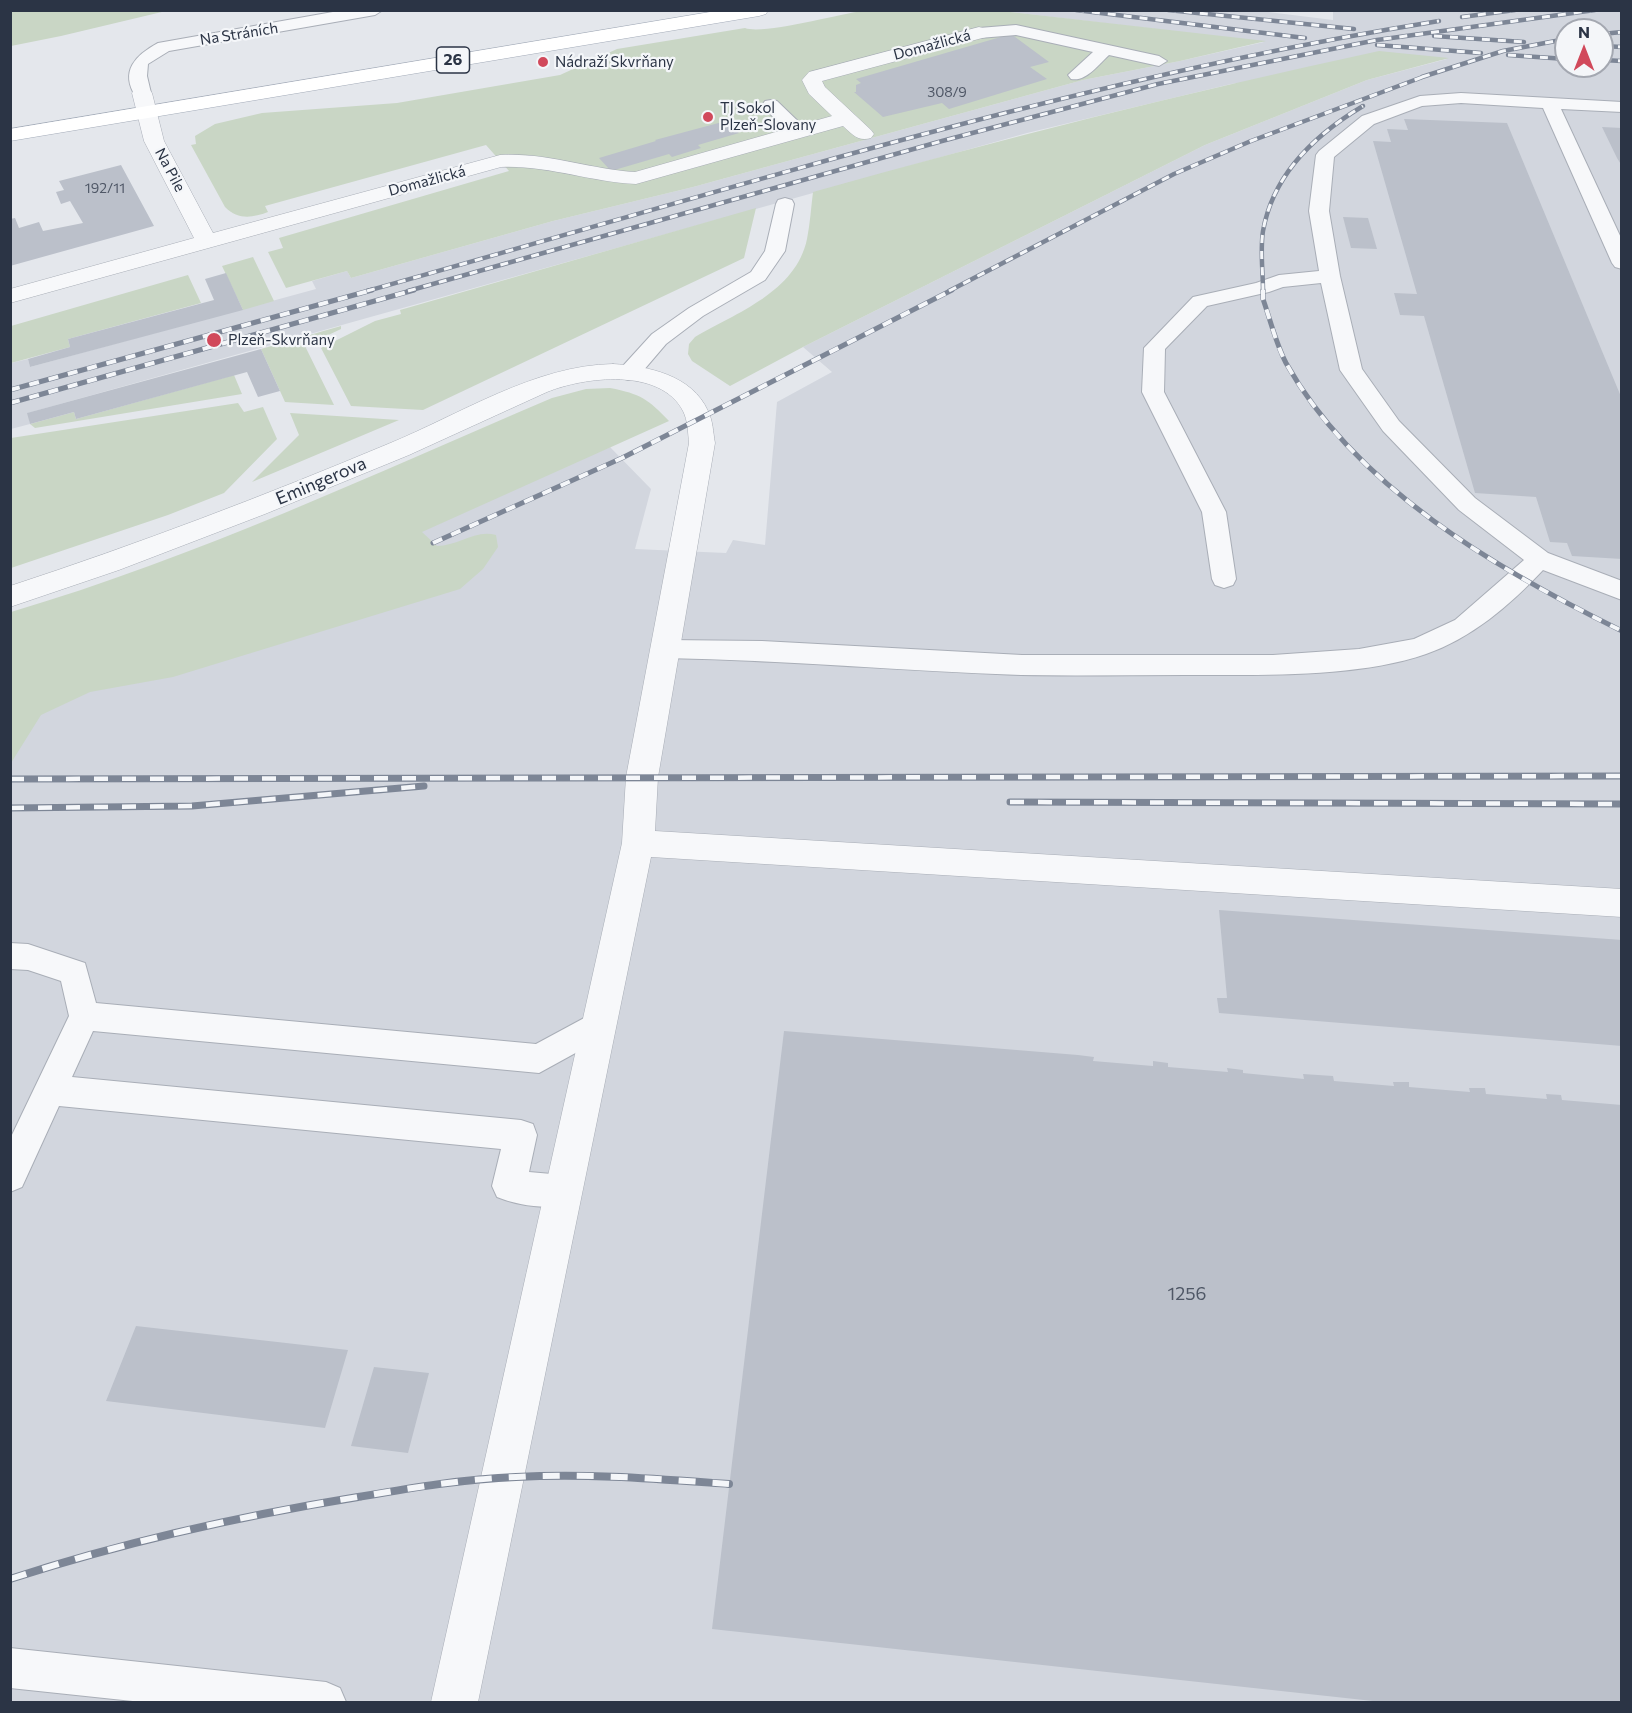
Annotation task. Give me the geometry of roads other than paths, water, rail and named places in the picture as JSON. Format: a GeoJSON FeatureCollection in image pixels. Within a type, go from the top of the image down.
{"type":"FeatureCollection","features":[{"type":"Feature","properties":{"kind":"main road","name":"26"},"geometry":{"type":"LineString","coordinates":[[10,118],[144,103],[759,10]]}},
{"type":"Feature","properties":{"kind":"main road"},"geometry":{"type":"LineString","coordinates":[[196,85],[263,74]]}},
{"type":"Feature","properties":{"kind":"main road","name":"26"},"geometry":{"type":"LineString","coordinates":[[10,135],[144,103],[164,90]]}},
{"type":"Feature","properties":{"kind":"street","name":"Domažlická"},"geometry":{"type":"LineString","coordinates":[[864,134],[816,90],[812,80],[816,76],[979,33]]}},
{"type":"Feature","properties":{"kind":"street","name":"Na Pile"},"geometry":{"type":"LineString","coordinates":[[144,103],[154,141],[207,242]]}},
{"type":"Feature","properties":{"kind":"street","name":"Domažlická"},"geometry":{"type":"LineString","coordinates":[[10,297],[500,161],[533,160],[609,176],[636,178],[847,118]]}},
{"type":"Feature","properties":{"kind":"street","name":"Emingerova"},"geometry":{"type":"LineString","coordinates":[[10,597],[218,524],[401,448],[560,377],[606,371],[665,382],[676,389],[694,408],[699,420],[702,443],[642,777],[638,843],[454,1702]]}},
{"type":"Feature","properties":{"kind":"street"},"geometry":{"type":"LineString","coordinates":[[638,843],[1622,903]]}},
{"type":"Feature","properties":{"kind":"lane","name":"Na Stráních"},"geometry":{"type":"LineString","coordinates":[[144,103],[136,71],[148,55],[164,47],[375,10]]}},
{"type":"Feature","properties":{"kind":"lane","name":"Domažlická"},"geometry":{"type":"LineString","coordinates":[[979,33],[1016,30],[1159,61]]}},
{"type":"Feature","properties":{"kind":"lane"},"geometry":{"type":"LineString","coordinates":[[1077,75],[1106,49]]}},
{"type":"Feature","properties":{"kind":"lane"},"geometry":{"type":"LineString","coordinates":[[1622,107],[1461,98],[1420,101],[1368,120],[1325,155],[1319,212],[1330,276],[1351,370],[1391,426],[1467,504],[1539,559],[1622,591]]}},
{"type":"Feature","properties":{"kind":"lane"},"geometry":{"type":"LineString","coordinates":[[1550,103],[1622,263]]}},
{"type":"Feature","properties":{"kind":"lane"},"geometry":{"type":"LineString","coordinates":[[771,105],[799,132]]}},
{"type":"Feature","properties":{"kind":"lane"},"geometry":{"type":"LineString","coordinates":[[629,374],[659,339],[696,312],[758,276],[775,251],[785,204]]}},
{"type":"Feature","properties":{"kind":"lane"},"geometry":{"type":"LineString","coordinates":[[1224,579],[1214,512],[1153,392],[1155,348],[1200,301],[1262,288],[1279,280],[1330,276]]}},
{"type":"Feature","properties":{"kind":"lane"},"geometry":{"type":"LineString","coordinates":[[666,649],[762,650],[1022,665],[1273,665],[1359,659],[1419,647],[1464,626],[1520,579],[1539,559]]}},
{"type":"Feature","properties":{"kind":"lane"},"geometry":{"type":"LineString","coordinates":[[10,956],[28,957],[74,972],[84,1016],[10,1176]]}},
{"type":"Feature","properties":{"kind":"lane"},"geometry":{"type":"LineString","coordinates":[[84,1016],[539,1059],[599,1024]]}},
{"type":"Feature","properties":{"kind":"lane"},"geometry":{"type":"LineString","coordinates":[[51,1090],[521,1135],[508,1186],[563,1191]]}},
{"type":"Feature","properties":{"kind":"lane"},"geometry":{"type":"LineString","coordinates":[[10,1668],[326,1702]]}},
{"type":"Feature","properties":{"kind":"railway"},"geometry":{"type":"LineString","coordinates":[[1076,10],[1305,38]]}},
{"type":"Feature","properties":{"kind":"railway"},"geometry":{"type":"LineString","coordinates":[[1168,10],[1354,29]]}},
{"type":"Feature","properties":{"kind":"railway"},"geometry":{"type":"LineString","coordinates":[[1462,17],[1515,10]]}},
{"type":"Feature","properties":{"kind":"railway"},"geometry":{"type":"LineString","coordinates":[[408,291],[942,141],[1158,84],[1377,40],[1595,10]]}},
{"type":"Feature","properties":{"kind":"railway"},"geometry":{"type":"LineString","coordinates":[[367,291],[766,177],[1033,106],[1303,45],[1439,21]]}},
{"type":"Feature","properties":{"kind":"railway"},"geometry":{"type":"LineString","coordinates":[[1614,33],[1622,32]]}},
{"type":"Feature","properties":{"kind":"railway"},"geometry":{"type":"LineString","coordinates":[[1434,36],[1524,42]]}},
{"type":"Feature","properties":{"kind":"railway"},"geometry":{"type":"LineString","coordinates":[[1427,76],[1503,51],[1554,41]]}},
{"type":"Feature","properties":{"kind":"railway"},"geometry":{"type":"LineString","coordinates":[[1377,45],[1481,53]]}},
{"type":"Feature","properties":{"kind":"railway"},"geometry":{"type":"LineString","coordinates":[[1614,47],[1622,47]]}},
{"type":"Feature","properties":{"kind":"railway"},"geometry":{"type":"LineString","coordinates":[[1508,55],[1554,58]]}},
{"type":"Feature","properties":{"kind":"railway"},"geometry":{"type":"LineString","coordinates":[[1614,61],[1622,61]]}},
{"type":"Feature","properties":{"kind":"railway"},"geometry":{"type":"LineString","coordinates":[[949,291],[1174,174],[1251,141],[1427,76]]}},
{"type":"Feature","properties":{"kind":"railway"},"geometry":{"type":"LineString","coordinates":[[1422,77],[1427,76]]}},
{"type":"Feature","properties":{"kind":"railway"},"geometry":{"type":"LineString","coordinates":[[1263,291],[1263,231],[1276,191],[1299,158],[1313,143],[1363,106]]}},
{"type":"Feature","properties":{"kind":"railway"},"geometry":{"type":"LineString","coordinates":[[10,390],[372,290]]}},
{"type":"Feature","properties":{"kind":"railway"},"geometry":{"type":"LineString","coordinates":[[10,403],[414,290]]}},
{"type":"Feature","properties":{"kind":"railway"},"geometry":{"type":"LineString","coordinates":[[433,543],[622,458],[952,290]]}},
{"type":"Feature","properties":{"kind":"railway"},"geometry":{"type":"LineString","coordinates":[[1263,291],[1263,299],[1276,340],[1286,363],[1315,408],[1351,449],[1390,487],[1434,521],[1480,552],[1527,581],[1622,631]]}},
{"type":"Feature","properties":{"kind":"railway"},"geometry":{"type":"LineString","coordinates":[[10,779],[1622,776]]}},
{"type":"Feature","properties":{"kind":"railway"},"geometry":{"type":"LineString","coordinates":[[10,808],[192,806],[424,786]]}},
{"type":"Feature","properties":{"kind":"railway"},"geometry":{"type":"LineString","coordinates":[[1010,802],[1622,804]]}},
{"type":"Feature","properties":{"kind":"railway"},"geometry":{"type":"LineString","coordinates":[[10,1579],[96,1553],[226,1522],[314,1504],[437,1484],[543,1476],[622,1477],[729,1484]]}},
{"type":"Feature","properties":{"kind":"place","name":"Nádraží Skvrňany"},"geometry":{"type":"Point","coordinates":[543,62]}},
{"type":"Feature","properties":{"kind":"place","name":"TJ Sokol Plzeň-Slovany"},"geometry":{"type":"Point","coordinates":[708,117]}},
{"type":"Feature","properties":{"kind":"place","name":"Plzeň-Skvrňany"},"geometry":{"type":"Point","coordinates":[214,340]}}]}
